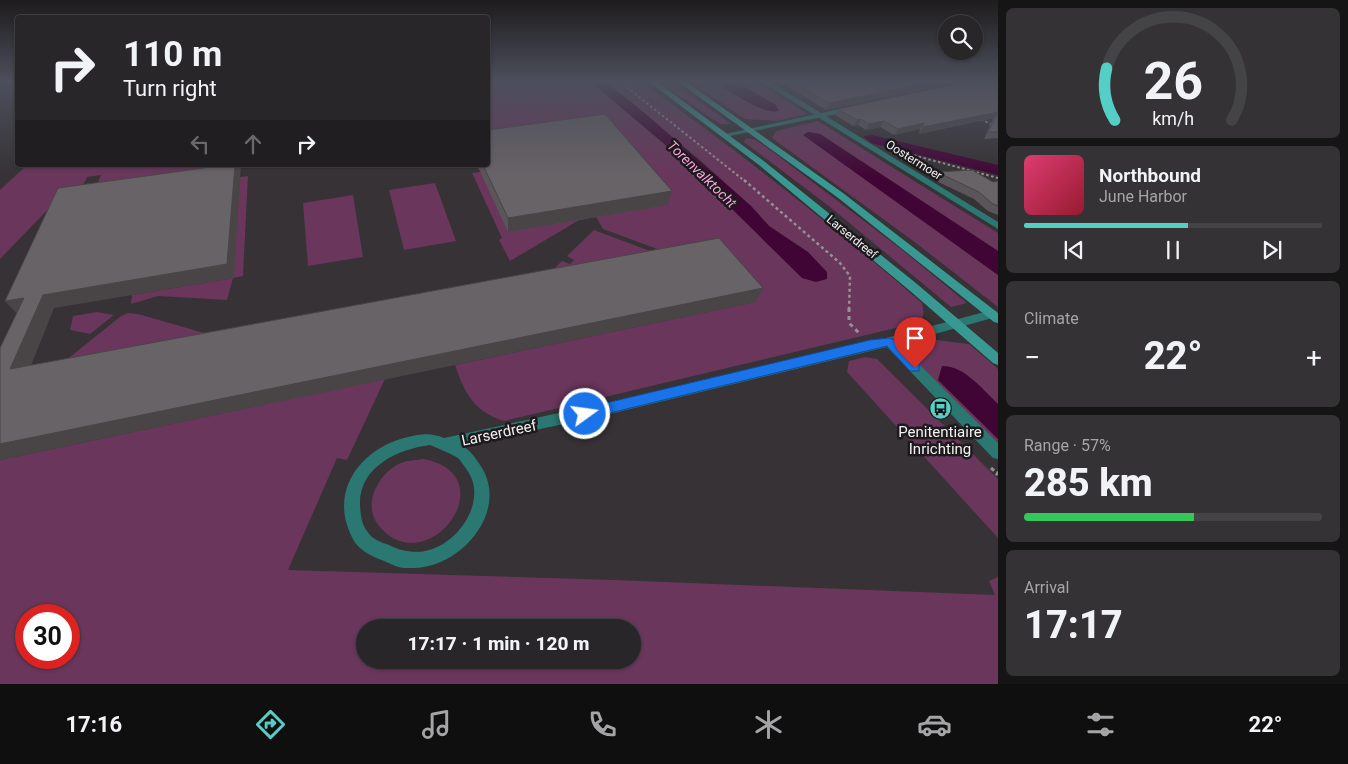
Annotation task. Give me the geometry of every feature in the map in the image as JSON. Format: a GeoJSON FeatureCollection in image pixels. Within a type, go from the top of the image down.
{"type":"FeatureCollection","features":[{"type":"Feature","properties":{"kind":"main road","name":"Larserdreef"},"geometry":{"type":"LineString","coordinates":[[695,113],[725,135],[956,322],[998,360]]}},
{"type":"Feature","properties":{"kind":"main road","name":"Larserdreef"},"geometry":{"type":"LineString","coordinates":[[726,113],[840,195],[995,316]]}},
{"type":"Feature","properties":{"kind":"street","name":"Oostermoer"},"geometry":{"type":"LineString","coordinates":[[815,113],[998,226]]}},
{"type":"Feature","properties":{"kind":"street"},"geometry":{"type":"LineString","coordinates":[[725,135],[829,113]]}},
{"type":"Feature","properties":{"kind":"street","name":"Larserdreef"},"geometry":{"type":"LineString","coordinates":[[448,443],[465,454],[478,470],[484,489],[482,510],[471,531],[454,548],[431,559],[406,562],[383,556],[365,542],[355,526],[352,507],[354,488],[363,471],[376,456],[393,446],[411,440],[430,439],[448,443],[530,427],[889,342],[956,322],[995,316]]}},
{"type":"Feature","properties":{"kind":"street"},"geometry":{"type":"LineString","coordinates":[[889,342],[998,452]]}},
{"type":"Feature","properties":{"kind":"path","name":"Larserdreef"},"geometry":{"type":"LineString","coordinates":[[660,113],[717,157],[840,263],[850,276],[849,323],[870,345]]}},
{"type":"Feature","properties":{"kind":"path"},"geometry":{"type":"LineString","coordinates":[[981,119],[998,128]]}},
{"type":"Feature","properties":{"kind":"path"},"geometry":{"type":"LineString","coordinates":[[905,153],[998,178]]}},
{"type":"Feature","properties":{"kind":"path"},"geometry":{"type":"LineString","coordinates":[[991,467],[998,474]]}},
{"type":"Feature","properties":{"kind":"shaded area"},"geometry":{"type":"Polygon","coordinates":[[[490,113],[628,113],[675,153],[713,190],[808,252],[769,226],[751,206],[700,160],[643,113],[684,113],[749,161],[854,245],[922,303],[923,317],[917,323],[504,421],[485,412],[478,406],[462,384],[455,365],[755,302],[679,257],[603,229],[596,217],[668,204],[490,139],[490,113]]]}},
{"type":"Feature","properties":{"kind":"shaded area"},"geometry":{"type":"Polygon","coordinates":[[[704,113],[716,113],[731,124],[720,124],[704,113]]]}},
{"type":"Feature","properties":{"kind":"shaded area"},"geometry":{"type":"Polygon","coordinates":[[[736,113],[808,114],[777,121],[745,119],[736,113]]]}},
{"type":"Feature","properties":{"kind":"shaded area"},"geometry":{"type":"Polygon","coordinates":[[[818,121],[998,233],[998,251],[820,134],[808,132],[804,135],[998,275],[998,307],[916,243],[772,138],[776,131],[818,121]]]}},
{"type":"Feature","properties":{"kind":"shaded area"},"geometry":{"type":"Polygon","coordinates":[[[746,138],[756,140],[777,155],[901,249],[967,303],[951,307],[830,207],[744,142],[746,138]]]}},
{"type":"Feature","properties":{"kind":"shaded area"},"geometry":{"type":"Polygon","coordinates":[[[25,167],[219,167],[217,175],[96,186],[101,175],[87,177],[79,194],[60,197],[0,259],[0,190],[25,167]]]}},
{"type":"Feature","properties":{"kind":"shaded area"},"geometry":{"type":"Polygon","coordinates":[[[480,172],[581,219],[510,261],[499,240],[502,238],[472,173],[480,172]]]}},
{"type":"Feature","properties":{"kind":"shaded area"},"geometry":{"type":"Polygon","coordinates":[[[248,176],[243,276],[233,278],[240,177],[248,176]]]}},
{"type":"Feature","properties":{"kind":"shaded area"},"geometry":{"type":"Polygon","coordinates":[[[435,183],[456,241],[404,250],[389,190],[435,183]]]}},
{"type":"Feature","properties":{"kind":"shaded area"},"geometry":{"type":"Polygon","coordinates":[[[353,195],[363,257],[308,266],[303,203],[353,195]]]}},
{"type":"Feature","properties":{"kind":"shaded area"},"geometry":{"type":"Polygon","coordinates":[[[594,230],[669,258],[539,283],[562,261],[570,264],[574,260],[567,256],[594,230]]]}},
{"type":"Feature","properties":{"kind":"shaded area"},"geometry":{"type":"Polygon","coordinates":[[[233,278],[227,300],[158,296],[131,304],[132,295],[233,278]]]}},
{"type":"Feature","properties":{"kind":"shaded area"},"geometry":{"type":"Polygon","coordinates":[[[97,312],[114,315],[90,334],[70,330],[73,316],[97,312]]]}},
{"type":"Feature","properties":{"kind":"shaded area"},"geometry":{"type":"Polygon","coordinates":[[[128,313],[138,314],[232,341],[65,361],[121,316],[128,313]]]}},
{"type":"Feature","properties":{"kind":"shaded area"},"geometry":{"type":"Polygon","coordinates":[[[936,340],[969,344],[998,369],[998,404],[963,372],[954,368],[938,380],[998,439],[998,444],[920,367],[913,353],[921,344],[936,340]]]}},
{"type":"Feature","properties":{"kind":"shaded area"},"geometry":{"type":"Polygon","coordinates":[[[865,357],[877,359],[998,479],[998,538],[847,372],[849,361],[865,357]]]}},
{"type":"Feature","properties":{"kind":"shaded area"},"geometry":{"type":"Polygon","coordinates":[[[385,379],[347,460],[337,458],[288,570],[615,580],[995,595],[989,581],[998,577],[998,684],[0,684],[0,460],[385,379]]]}},
{"type":"Feature","properties":{"kind":"shaded area"},"geometry":{"type":"Polygon","coordinates":[[[424,459],[448,469],[459,485],[459,503],[451,521],[436,535],[418,542],[398,540],[379,526],[374,518],[372,499],[380,481],[393,467],[404,462],[424,459]]]}},
{"type":"Feature","properties":{"kind":"water","name":"Torenvalktocht"},"geometry":{"type":"Polygon","coordinates":[[[628,113],[644,113],[647,115],[751,206],[769,226],[808,252],[827,272],[827,279],[816,282],[802,278],[675,153],[628,113]]]}},
{"type":"Feature","properties":{"kind":"water"},"geometry":{"type":"Polygon","coordinates":[[[808,132],[820,134],[998,251],[998,275],[803,135],[808,132]]]}},
{"type":"Feature","properties":{"kind":"water"},"geometry":{"type":"Polygon","coordinates":[[[872,135],[998,165],[998,175],[871,143],[863,136],[872,135]]]}},
{"type":"Feature","properties":{"kind":"water"},"geometry":{"type":"Polygon","coordinates":[[[942,366],[950,367],[966,374],[998,404],[998,439],[938,380],[942,366]]]}},
{"type":"Feature","properties":{"kind":"building"},"geometry":{"type":"Polygon","coordinates":[[[845,113],[993,113],[923,127],[924,123],[898,129],[884,121],[869,124],[861,119],[857,120],[845,113]]]}},
{"type":"Feature","properties":{"kind":"building"},"geometry":{"type":"Polygon","coordinates":[[[998,113],[998,113],[998,132],[988,132],[998,113]]]}},
{"type":"Feature","properties":{"kind":"building"},"geometry":{"type":"Polygon","coordinates":[[[605,114],[672,191],[508,218],[484,167],[490,167],[490,130],[605,114]]]}},
{"type":"Feature","properties":{"kind":"building"},"geometry":{"type":"Polygon","coordinates":[[[211,167],[235,167],[227,264],[43,295],[10,369],[719,238],[763,288],[0,444],[0,348],[24,298],[5,301],[58,188],[211,167]]]}},
{"type":"Feature","properties":{"kind":"building"},"geometry":{"type":"Polygon","coordinates":[[[972,170],[993,182],[998,181],[998,206],[979,192],[937,172],[972,170]]]}},
{"type":"Feature","properties":{"kind":"place","name":"Penitentiaire Inrichting"},"geometry":{"type":"Point","coordinates":[940,409]}},
{"type":"Feature","properties":{"kind":"route"},"geometry":{"type":"LineString","coordinates":[[585,414],[787,364],[889,342],[915,368]]}}]}
